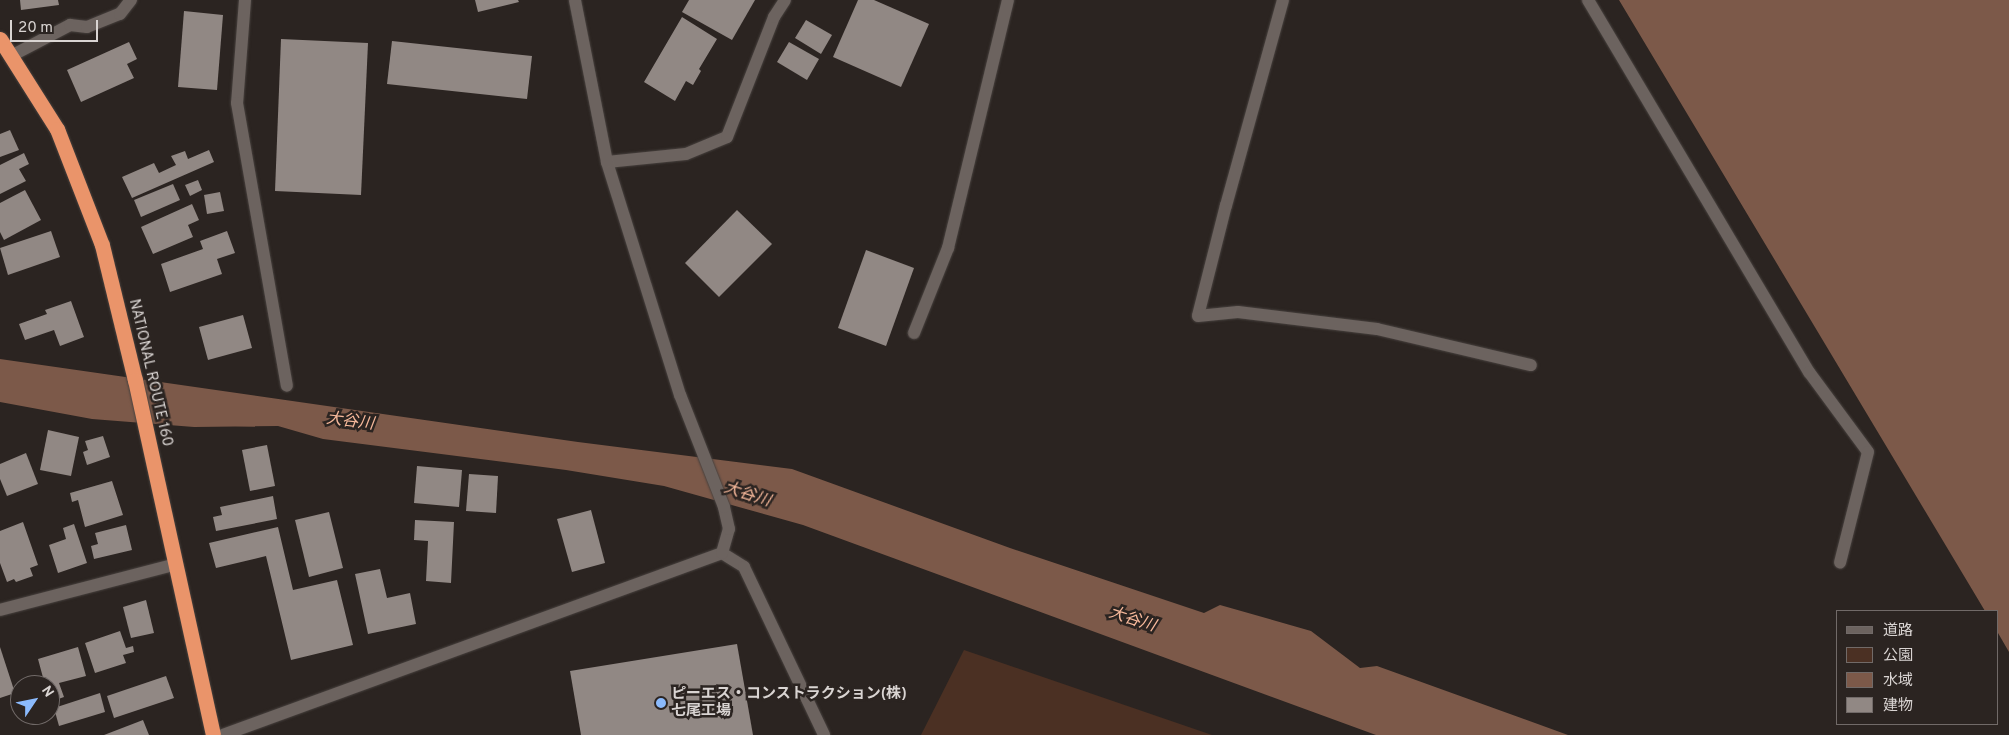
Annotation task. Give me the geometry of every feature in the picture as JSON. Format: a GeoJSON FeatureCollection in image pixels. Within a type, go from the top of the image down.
{"type":"FeatureCollection","features":[{"type":"Feature","properties":{"kind":"highway","name":"NATIONAL ROUTE 160"},"geometry":{"type":"LineString","coordinates":[[0,39],[57,129],[102,244],[160,490],[213,735]]}},
{"type":"Feature","properties":{"kind":"street"},"geometry":{"type":"LineString","coordinates":[[10,56],[70,25],[87,27],[120,14],[131,0]]}},
{"type":"Feature","properties":{"kind":"street"},"geometry":{"type":"LineString","coordinates":[[245,0],[237,103],[287,386]]}},
{"type":"Feature","properties":{"kind":"street"},"geometry":{"type":"LineString","coordinates":[[575,0],[607,162],[680,395],[724,507],[729,529],[722,553]]}},
{"type":"Feature","properties":{"kind":"street"},"geometry":{"type":"LineString","coordinates":[[607,162],[686,154],[727,137],[774,17],[785,0]]}},
{"type":"Feature","properties":{"kind":"street"},"geometry":{"type":"LineString","coordinates":[[914,333],[948,248],[1008,0]]}},
{"type":"Feature","properties":{"kind":"street"},"geometry":{"type":"LineString","coordinates":[[1283,0],[1226,205],[1198,316],[1238,312],[1377,329],[1531,364]]}},
{"type":"Feature","properties":{"kind":"street"},"geometry":{"type":"LineString","coordinates":[[1588,0],[1809,372],[1868,452],[1840,563]]}},
{"type":"Feature","properties":{"kind":"street"},"geometry":{"type":"LineString","coordinates":[[222,735],[722,553]]}},
{"type":"Feature","properties":{"kind":"street"},"geometry":{"type":"LineString","coordinates":[[722,553],[744,567],[824,735]]}},
{"type":"Feature","properties":{"kind":"street"},"geometry":{"type":"LineString","coordinates":[[0,610],[176,564]]}},
{"type":"Feature","properties":{"kind":"green space"},"geometry":{"type":"Polygon","coordinates":[[[964,650],[1212,735],[921,735],[964,650]]]}},
{"type":"Feature","properties":{"kind":"water"},"geometry":{"type":"Polygon","coordinates":[[[1619,0],[2009,0],[2009,652],[1999,635],[1999,610],[1984,610],[1619,0]]]}},
{"type":"Feature","properties":{"kind":"water","name":"大谷川"},"geometry":{"type":"Polygon","coordinates":[[[0,359],[578,442],[792,469],[1010,548],[1204,613],[1220,605],[1311,631],[1360,668],[1377,666],[1568,735],[1376,735],[803,525],[664,486],[566,470],[323,439],[278,426],[194,427],[92,419],[0,402],[0,359]]]}},
{"type":"Feature","properties":{"kind":"building"},"geometry":{"type":"Polygon","coordinates":[[[20,0],[58,0],[59,5],[21,10],[20,0]]]}},
{"type":"Feature","properties":{"kind":"building"},"geometry":{"type":"Polygon","coordinates":[[[475,0],[518,0],[519,2],[478,12],[475,0]]]}},
{"type":"Feature","properties":{"kind":"building"},"geometry":{"type":"Polygon","coordinates":[[[689,0],[755,0],[732,40],[682,12],[689,0]]]}},
{"type":"Feature","properties":{"kind":"building"},"geometry":{"type":"Polygon","coordinates":[[[858,0],[874,0],[929,24],[901,87],[833,57],[858,0]]]}},
{"type":"Feature","properties":{"kind":"building"},"geometry":{"type":"Polygon","coordinates":[[[184,11],[223,15],[217,90],[178,87],[184,11]]]}},
{"type":"Feature","properties":{"kind":"building"},"geometry":{"type":"Polygon","coordinates":[[[682,17],[717,39],[699,69],[701,71],[693,85],[686,81],[675,101],[644,82],[682,17]]]}},
{"type":"Feature","properties":{"kind":"building"},"geometry":{"type":"Polygon","coordinates":[[[806,20],[832,35],[821,54],[795,38],[806,20]]]}},
{"type":"Feature","properties":{"kind":"building"},"geometry":{"type":"Polygon","coordinates":[[[281,39],[368,43],[361,195],[275,191],[281,39]]]}},
{"type":"Feature","properties":{"kind":"building"},"geometry":{"type":"Polygon","coordinates":[[[392,41],[532,56],[527,99],[387,84],[392,41]]]}},
{"type":"Feature","properties":{"kind":"building"},"geometry":{"type":"Polygon","coordinates":[[[129,42],[137,59],[127,64],[134,78],[81,102],[67,70],[129,42]]]}},
{"type":"Feature","properties":{"kind":"building"},"geometry":{"type":"Polygon","coordinates":[[[789,42],[819,59],[807,80],[777,62],[789,42]]]}},
{"type":"Feature","properties":{"kind":"building"},"geometry":{"type":"Polygon","coordinates":[[[10,130],[19,150],[0,157],[0,134],[10,130]]]}},
{"type":"Feature","properties":{"kind":"building"},"geometry":{"type":"Polygon","coordinates":[[[209,150],[214,162],[132,198],[122,177],[154,163],[159,173],[176,165],[171,156],[185,151],[188,159],[209,150]]]}},
{"type":"Feature","properties":{"kind":"building"},"geometry":{"type":"Polygon","coordinates":[[[24,153],[29,164],[19,169],[26,181],[0,194],[0,165],[24,153]]]}},
{"type":"Feature","properties":{"kind":"building"},"geometry":{"type":"Polygon","coordinates":[[[198,180],[202,190],[190,196],[185,185],[198,180]]]}},
{"type":"Feature","properties":{"kind":"building"},"geometry":{"type":"Polygon","coordinates":[[[173,184],[180,200],[141,217],[134,200],[173,184]]]}},
{"type":"Feature","properties":{"kind":"building"},"geometry":{"type":"Polygon","coordinates":[[[25,190],[41,220],[4,240],[0,232],[0,203],[25,190]]]}},
{"type":"Feature","properties":{"kind":"building"},"geometry":{"type":"Polygon","coordinates":[[[220,192],[224,211],[207,214],[204,195],[220,192]]]}},
{"type":"Feature","properties":{"kind":"building"},"geometry":{"type":"Polygon","coordinates":[[[192,204],[199,220],[188,225],[193,237],[153,254],[141,227],[192,204]]]}},
{"type":"Feature","properties":{"kind":"building"},"geometry":{"type":"Polygon","coordinates":[[[737,210],[772,244],[719,297],[685,263],[737,210]]]}},
{"type":"Feature","properties":{"kind":"building"},"geometry":{"type":"Polygon","coordinates":[[[51,231],[60,257],[8,275],[0,248],[51,231]]]}},
{"type":"Feature","properties":{"kind":"building"},"geometry":{"type":"Polygon","coordinates":[[[227,231],[235,253],[217,259],[222,274],[170,292],[161,264],[203,249],[200,241],[227,231]]]}},
{"type":"Feature","properties":{"kind":"building"},"geometry":{"type":"Polygon","coordinates":[[[866,250],[914,268],[886,346],[838,328],[866,250]]]}},
{"type":"Feature","properties":{"kind":"building"},"geometry":{"type":"Polygon","coordinates":[[[71,301],[84,337],[60,346],[54,330],[25,340],[19,324],[47,314],[45,310],[71,301]]]}},
{"type":"Feature","properties":{"kind":"building"},"geometry":{"type":"Polygon","coordinates":[[[243,315],[252,348],[208,360],[199,327],[243,315]]]}},
{"type":"Feature","properties":{"kind":"building"},"geometry":{"type":"Polygon","coordinates":[[[48,430],[79,437],[71,476],[40,470],[48,430]]]}},
{"type":"Feature","properties":{"kind":"building"},"geometry":{"type":"Polygon","coordinates":[[[103,436],[110,457],[87,465],[83,452],[88,450],[85,441],[103,436]]]}},
{"type":"Feature","properties":{"kind":"building"},"geometry":{"type":"Polygon","coordinates":[[[267,445],[275,486],[250,491],[242,450],[267,445]]]}},
{"type":"Feature","properties":{"kind":"building"},"geometry":{"type":"Polygon","coordinates":[[[26,453],[38,484],[7,496],[0,479],[0,464],[26,453]]]}},
{"type":"Feature","properties":{"kind":"building"},"geometry":{"type":"Polygon","coordinates":[[[417,466],[462,470],[459,507],[414,503],[417,466]]]}},
{"type":"Feature","properties":{"kind":"building"},"geometry":{"type":"Polygon","coordinates":[[[469,474],[498,476],[496,513],[466,511],[469,474]]]}},
{"type":"Feature","properties":{"kind":"building"},"geometry":{"type":"Polygon","coordinates":[[[112,481],[123,515],[85,527],[78,500],[72,502],[70,493],[112,481]]]}},
{"type":"Feature","properties":{"kind":"building"},"geometry":{"type":"Polygon","coordinates":[[[273,496],[277,519],[216,531],[213,517],[222,515],[220,507],[273,496]]]}},
{"type":"Feature","properties":{"kind":"building"},"geometry":{"type":"Polygon","coordinates":[[[591,510],[605,563],[572,572],[557,519],[591,510]]]}},
{"type":"Feature","properties":{"kind":"building"},"geometry":{"type":"Polygon","coordinates":[[[329,512],[343,568],[309,577],[295,520],[329,512]]]}},
{"type":"Feature","properties":{"kind":"building"},"geometry":{"type":"Polygon","coordinates":[[[415,520],[454,522],[451,583],[426,581],[428,541],[414,540],[415,520]]]}},
{"type":"Feature","properties":{"kind":"building"},"geometry":{"type":"Polygon","coordinates":[[[23,522],[38,565],[30,568],[33,576],[16,582],[14,579],[7,582],[0,563],[0,531],[23,522]]]}},
{"type":"Feature","properties":{"kind":"building"},"geometry":{"type":"Polygon","coordinates":[[[74,524],[87,563],[58,573],[49,545],[66,539],[63,528],[74,524]]]}},
{"type":"Feature","properties":{"kind":"building"},"geometry":{"type":"Polygon","coordinates":[[[126,525],[132,550],[94,559],[91,546],[98,544],[95,533],[126,525]]]}},
{"type":"Feature","properties":{"kind":"building"},"geometry":{"type":"Polygon","coordinates":[[[278,527],[293,590],[337,580],[353,645],[291,660],[266,556],[216,568],[209,543],[278,527]]]}},
{"type":"Feature","properties":{"kind":"building"},"geometry":{"type":"Polygon","coordinates":[[[380,569],[387,598],[410,593],[416,624],[368,634],[355,574],[380,569]]]}},
{"type":"Feature","properties":{"kind":"building"},"geometry":{"type":"Polygon","coordinates":[[[146,600],[154,633],[131,638],[123,607],[146,600]]]}},
{"type":"Feature","properties":{"kind":"building"},"geometry":{"type":"Polygon","coordinates":[[[120,631],[126,648],[133,646],[134,652],[123,655],[126,663],[95,673],[85,643],[120,631]]]}},
{"type":"Feature","properties":{"kind":"building","name":"ピーエス・コンストラクション(株) 七尾工場"},"geometry":{"type":"Polygon","coordinates":[[[737,644],[753,735],[581,735],[570,671],[737,644]]]}},
{"type":"Feature","properties":{"kind":"building"},"geometry":{"type":"Polygon","coordinates":[[[0,647],[10,678],[10,695],[0,698],[0,647]]]}},
{"type":"Feature","properties":{"kind":"building"},"geometry":{"type":"Polygon","coordinates":[[[78,647],[86,676],[60,683],[60,675],[42,675],[38,659],[78,647]]]}},
{"type":"Feature","properties":{"kind":"building"},"geometry":{"type":"Polygon","coordinates":[[[166,676],[174,698],[114,718],[107,696],[166,676]]]}},
{"type":"Feature","properties":{"kind":"building"},"geometry":{"type":"Polygon","coordinates":[[[60,686],[64,697],[60,698],[60,686]]]}},
{"type":"Feature","properties":{"kind":"building"},"geometry":{"type":"Polygon","coordinates":[[[100,693],[105,712],[59,726],[60,706],[100,693]]]}},
{"type":"Feature","properties":{"kind":"building"},"geometry":{"type":"Polygon","coordinates":[[[143,720],[149,735],[104,735],[143,720]]]}},
{"type":"Feature","properties":{"kind":"place","name":"ピーエス・コンストラクション(株) 七尾工場"},"geometry":{"type":"Point","coordinates":[661,703]}}]}
